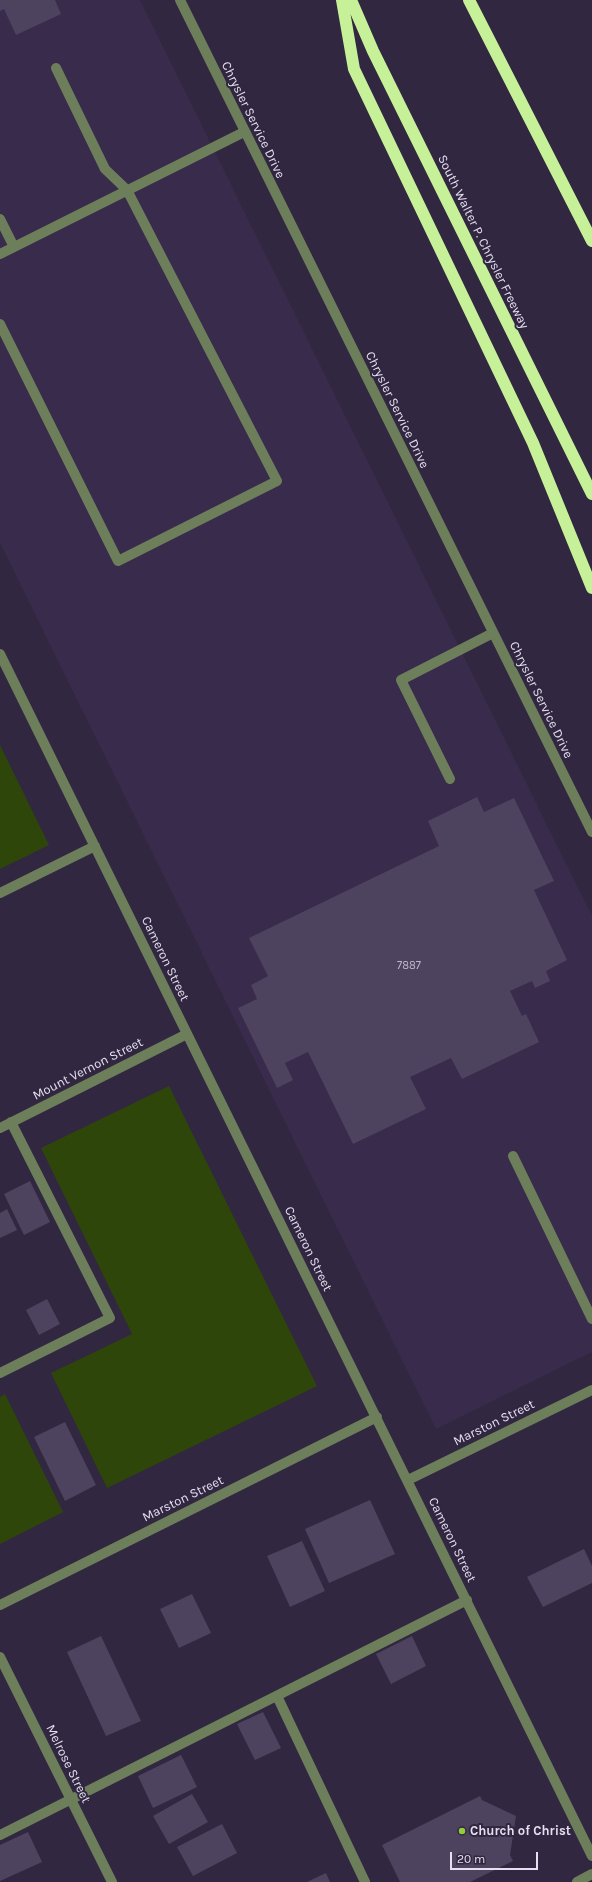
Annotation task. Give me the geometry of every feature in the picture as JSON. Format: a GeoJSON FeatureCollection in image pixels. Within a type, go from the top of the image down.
{"type":"FeatureCollection","features":[{"type":"Feature","properties":{"kind":"highway"},"geometry":{"type":"LineString","coordinates":[[342,0],[354,69],[533,443],[592,588]]}},
{"type":"Feature","properties":{"kind":"highway","name":"South Walter P. Chrysler Freeway"},"geometry":{"type":"LineString","coordinates":[[351,0],[373,51],[592,494]]}},
{"type":"Feature","properties":{"kind":"highway"},"geometry":{"type":"LineString","coordinates":[[469,0],[592,241]]}},
{"type":"Feature","properties":{"kind":"street","name":"Chrysler Service Drive"},"geometry":{"type":"LineString","coordinates":[[180,0],[244,132],[592,832]]}},
{"type":"Feature","properties":{"kind":"street"},"geometry":{"type":"LineString","coordinates":[[0,324],[118,561],[277,481],[127,190],[105,169],[56,68]]}},
{"type":"Feature","properties":{"kind":"street"},"geometry":{"type":"LineString","coordinates":[[0,254],[244,132]]}},
{"type":"Feature","properties":{"kind":"street"},"geometry":{"type":"LineString","coordinates":[[0,219],[14,247]]}},
{"type":"Feature","properties":{"kind":"street"},"geometry":{"type":"LineString","coordinates":[[450,779],[401,680],[493,633]]}},
{"type":"Feature","properties":{"kind":"street","name":"Cameron Street"},"geometry":{"type":"LineString","coordinates":[[1,660],[95,846],[592,1856]]}},
{"type":"Feature","properties":{"kind":"street"},"geometry":{"type":"LineString","coordinates":[[0,893],[95,846]]}},
{"type":"Feature","properties":{"kind":"street","name":"Mount Vernon Street"},"geometry":{"type":"LineString","coordinates":[[0,1128],[187,1034]]}},
{"type":"Feature","properties":{"kind":"street"},"geometry":{"type":"LineString","coordinates":[[0,1373],[110,1318],[11,1122]]}},
{"type":"Feature","properties":{"kind":"street"},"geometry":{"type":"LineString","coordinates":[[513,1156],[592,1319]]}},
{"type":"Feature","properties":{"kind":"street","name":"Marston Street"},"geometry":{"type":"LineString","coordinates":[[408,1480],[592,1390]]}},
{"type":"Feature","properties":{"kind":"street","name":"Marston Street"},"geometry":{"type":"LineString","coordinates":[[0,1605],[377,1417]]}},
{"type":"Feature","properties":{"kind":"street"},"geometry":{"type":"LineString","coordinates":[[0,1835],[467,1600]]}},
{"type":"Feature","properties":{"kind":"street","name":"Melrose Street"},"geometry":{"type":"LineString","coordinates":[[0,1657],[112,1882]]}},
{"type":"Feature","properties":{"kind":"street"},"geometry":{"type":"LineString","coordinates":[[277,1696],[364,1882]]}},
{"type":"Feature","properties":{"kind":"street"},"geometry":{"type":"LineString","coordinates":[[577,1882],[592,1874]]}},
{"type":"Feature","properties":{"kind":"shaded area"},"geometry":{"type":"Polygon","coordinates":[[[0,0],[140,0],[592,916],[592,1352],[436,1429],[0,543],[0,0]]]}},
{"type":"Feature","properties":{"kind":"green space"},"geometry":{"type":"Polygon","coordinates":[[[0,745],[49,845],[0,869],[0,745]]]}},
{"type":"Feature","properties":{"kind":"green space"},"geometry":{"type":"Polygon","coordinates":[[[169,1086],[317,1386],[107,1488],[51,1373],[132,1334],[41,1148],[169,1086]]]}},
{"type":"Feature","properties":{"kind":"green space"},"geometry":{"type":"Polygon","coordinates":[[[5,1394],[63,1512],[0,1544],[0,1397],[5,1394]]]}},
{"type":"Feature","properties":{"kind":"building"},"geometry":{"type":"Polygon","coordinates":[[[0,0],[55,0],[61,14],[16,35],[4,9],[0,11],[0,0]]]}},
{"type":"Feature","properties":{"kind":"building"},"geometry":{"type":"Polygon","coordinates":[[[477,797],[484,812],[514,798],[554,881],[534,890],[567,960],[546,971],[550,981],[535,988],[532,981],[510,991],[522,1016],[526,1014],[539,1042],[462,1079],[451,1058],[410,1077],[426,1109],[353,1144],[308,1052],[285,1063],[293,1080],[277,1088],[238,1008],[257,999],[251,985],[268,976],[249,938],[439,846],[428,821],[477,797]]]}},
{"type":"Feature","properties":{"kind":"building"},"geometry":{"type":"Polygon","coordinates":[[[30,1181],[50,1222],[24,1235],[4,1194],[30,1181]]]}},
{"type":"Feature","properties":{"kind":"building"},"geometry":{"type":"Polygon","coordinates":[[[7,1209],[17,1230],[0,1238],[0,1213],[7,1209]]]}},
{"type":"Feature","properties":{"kind":"building"},"geometry":{"type":"Polygon","coordinates":[[[47,1299],[60,1324],[39,1335],[26,1310],[47,1299]]]}},
{"type":"Feature","properties":{"kind":"building"},"geometry":{"type":"Polygon","coordinates":[[[65,1422],[96,1485],[65,1501],[34,1437],[65,1422]]]}},
{"type":"Feature","properties":{"kind":"building"},"geometry":{"type":"Polygon","coordinates":[[[370,1500],[395,1554],[329,1583],[305,1529],[370,1500]]]}},
{"type":"Feature","properties":{"kind":"building"},"geometry":{"type":"Polygon","coordinates":[[[302,1541],[325,1591],[290,1607],[267,1556],[302,1541]]]}},
{"type":"Feature","properties":{"kind":"building"},"geometry":{"type":"Polygon","coordinates":[[[584,1549],[592,1566],[592,1583],[543,1607],[527,1577],[584,1549]]]}},
{"type":"Feature","properties":{"kind":"building"},"geometry":{"type":"Polygon","coordinates":[[[192,1594],[211,1633],[179,1648],[160,1609],[192,1594]]]}},
{"type":"Feature","properties":{"kind":"building"},"geometry":{"type":"Polygon","coordinates":[[[101,1636],[141,1721],[106,1736],[67,1652],[101,1636]]]}},
{"type":"Feature","properties":{"kind":"building"},"geometry":{"type":"Polygon","coordinates":[[[412,1636],[426,1666],[391,1684],[376,1654],[412,1636]]]}},
{"type":"Feature","properties":{"kind":"building"},"geometry":{"type":"Polygon","coordinates":[[[263,1712],[281,1748],[255,1760],[237,1724],[263,1712]]]}},
{"type":"Feature","properties":{"kind":"building"},"geometry":{"type":"Polygon","coordinates":[[[181,1755],[197,1787],[153,1808],[138,1776],[181,1755]]]}},
{"type":"Feature","properties":{"kind":"building"},"geometry":{"type":"Polygon","coordinates":[[[192,1794],[208,1822],[169,1844],[153,1816],[192,1794]]]}},
{"type":"Feature","properties":{"kind":"building","name":"Church of Christ"},"geometry":{"type":"Polygon","coordinates":[[[480,1796],[482,1800],[516,1816],[510,1855],[513,1861],[470,1882],[400,1882],[382,1845],[480,1796]]]}},
{"type":"Feature","properties":{"kind":"building"},"geometry":{"type":"Polygon","coordinates":[[[222,1824],[237,1853],[193,1876],[177,1847],[222,1824]]]}},
{"type":"Feature","properties":{"kind":"building"},"geometry":{"type":"Polygon","coordinates":[[[28,1832],[42,1862],[0,1881],[0,1845],[28,1832]]]}},
{"type":"Feature","properties":{"kind":"building"},"geometry":{"type":"Polygon","coordinates":[[[326,1873],[330,1882],[307,1882],[326,1873]]]}},
{"type":"Feature","properties":{"kind":"place","name":"Church of Christ"},"geometry":{"type":"Point","coordinates":[462,1831]}}]}
